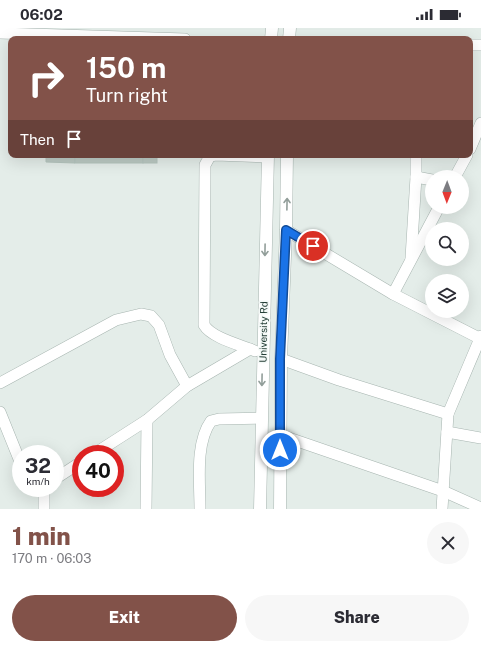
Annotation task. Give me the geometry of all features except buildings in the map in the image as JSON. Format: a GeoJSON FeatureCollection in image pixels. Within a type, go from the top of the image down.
{"type":"FeatureCollection","features":[{"type":"Feature","properties":{"kind":"street"},"geometry":{"type":"LineString","coordinates":[[0,33],[92,36]]}},
{"type":"Feature","properties":{"kind":"street"},"geometry":{"type":"LineString","coordinates":[[473,142],[481,123]]}},
{"type":"Feature","properties":{"kind":"street"},"geometry":{"type":"LineString","coordinates":[[209,158],[205,165],[204,325],[206,329],[212,334],[250,349],[339,380],[448,414]]}},
{"type":"Feature","properties":{"kind":"street","name":"University Rd"},"geometry":{"type":"LineString","coordinates":[[260,509],[268,158]]}},
{"type":"Feature","properties":{"kind":"street","name":"University Rd"},"geometry":{"type":"LineString","coordinates":[[280,509],[280,359],[286,230],[287,158]]}},
{"type":"Feature","properties":{"kind":"street"},"geometry":{"type":"LineString","coordinates":[[411,258],[416,158]]}},
{"type":"Feature","properties":{"kind":"street"},"geometry":{"type":"LineString","coordinates":[[459,170],[465,158]]}},
{"type":"Feature","properties":{"kind":"street"},"geometry":{"type":"LineString","coordinates":[[416,177],[425,179]]}},
{"type":"Feature","properties":{"kind":"street"},"geometry":{"type":"LineString","coordinates":[[393,294],[435,214]]}},
{"type":"Feature","properties":{"kind":"street"},"geometry":{"type":"LineString","coordinates":[[286,230],[393,294],[481,337],[448,414],[442,509]]}},
{"type":"Feature","properties":{"kind":"street"},"geometry":{"type":"LineString","coordinates":[[0,383],[116,320],[141,314],[151,316],[159,325],[170,355],[187,386]]}},
{"type":"Feature","properties":{"kind":"street"},"geometry":{"type":"LineString","coordinates":[[108,445],[147,420],[187,386],[250,349]]}},
{"type":"Feature","properties":{"kind":"street"},"geometry":{"type":"LineString","coordinates":[[0,412],[13,445]]}},
{"type":"Feature","properties":{"kind":"street"},"geometry":{"type":"LineString","coordinates":[[200,509],[201,442],[206,428],[211,421],[219,419],[262,418]]}},
{"type":"Feature","properties":{"kind":"street"},"geometry":{"type":"LineString","coordinates":[[146,509],[147,420]]}},
{"type":"Feature","properties":{"kind":"street"},"geometry":{"type":"LineString","coordinates":[[447,432],[481,438]]}},
{"type":"Feature","properties":{"kind":"street"},"geometry":{"type":"LineString","coordinates":[[280,435],[443,491],[481,508]]}},
{"type":"Feature","properties":{"kind":"street"},"geometry":{"type":"LineString","coordinates":[[44,497],[44,509]]}},
{"type":"Feature","properties":{"kind":"route"},"geometry":{"type":"LineString","coordinates":[[280,450],[280,359],[286,230],[313,246]]}}]}
